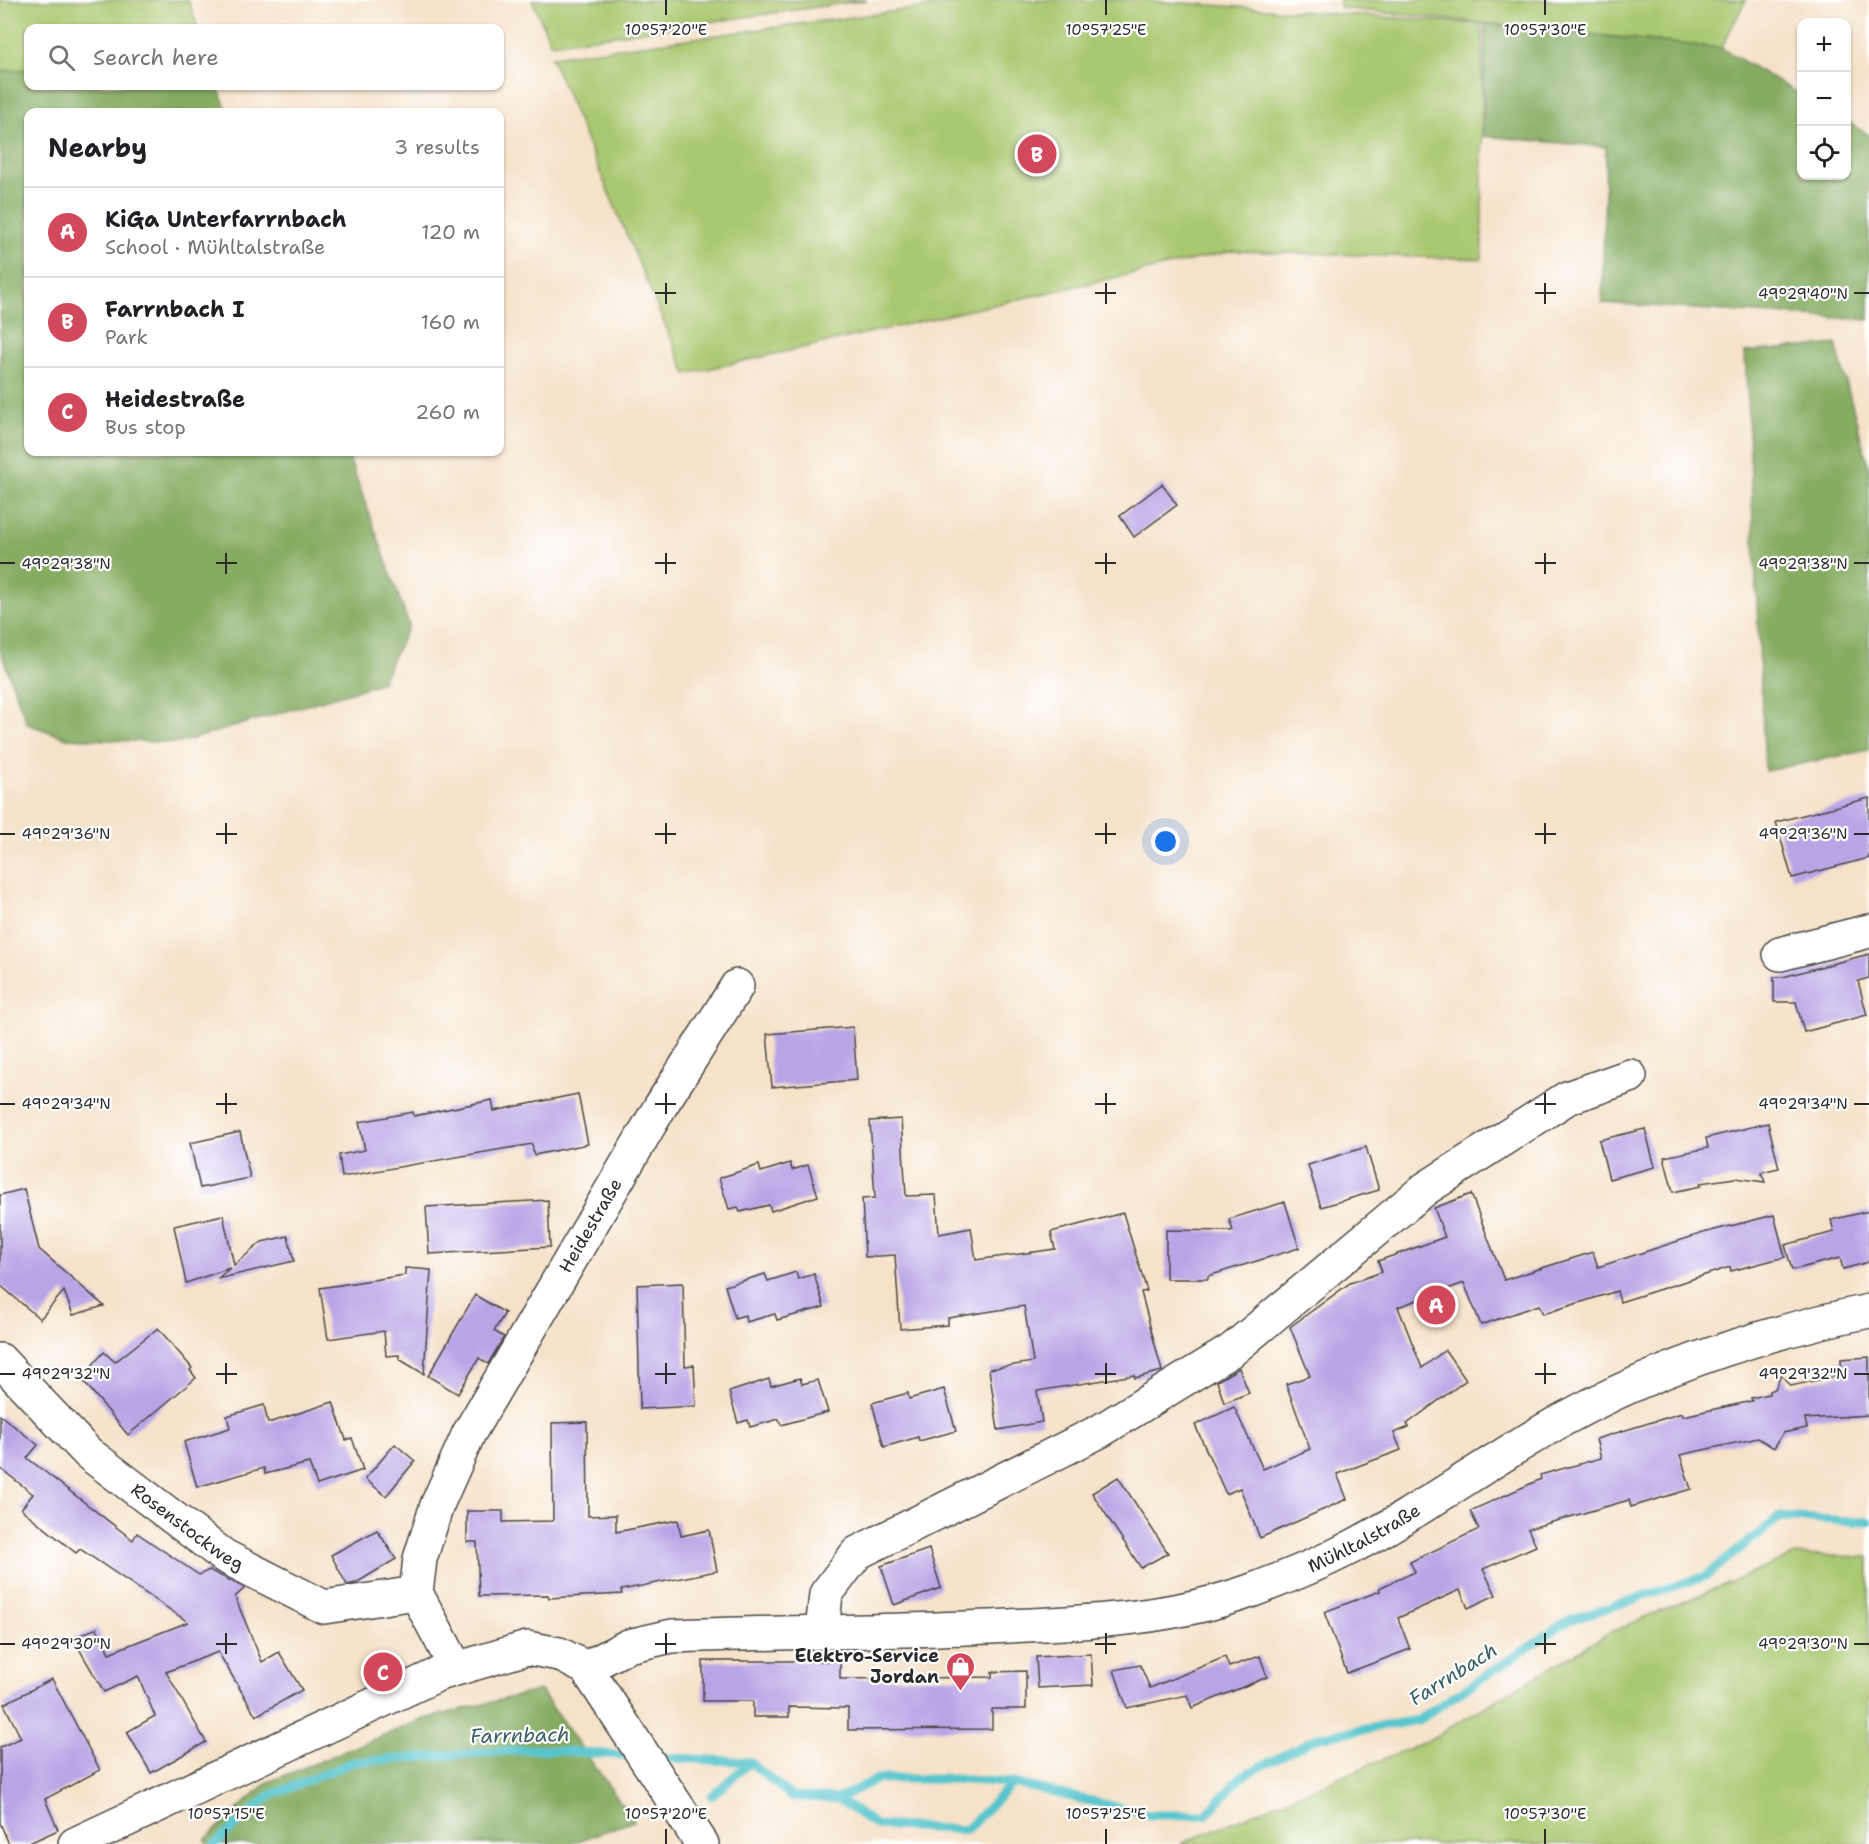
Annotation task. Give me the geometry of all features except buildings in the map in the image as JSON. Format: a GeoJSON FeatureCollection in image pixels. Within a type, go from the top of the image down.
{"type":"FeatureCollection","features":[{"type":"Feature","properties":{"kind":"street"},"geometry":{"type":"LineString","coordinates":[[1780,954],[1869,931]]}},
{"type":"Feature","properties":{"kind":"street","name":"Heidestraße"},"geometry":{"type":"LineString","coordinates":[[416,1593],[420,1560],[437,1505],[469,1433],[660,1107],[737,986]]}},
{"type":"Feature","properties":{"kind":"street"},"geometry":{"type":"LineString","coordinates":[[822,1631],[826,1594],[857,1553],[1100,1431],[1232,1350],[1425,1189],[1568,1098],[1630,1076]]}},
{"type":"Feature","properties":{"kind":"street","name":"Mühltalstraße"},"geometry":{"type":"LineString","coordinates":[[586,1668],[628,1646],[672,1636],[969,1628],[1119,1620],[1165,1615],[1208,1605],[1288,1576],[1342,1552],[1562,1420],[1614,1393],[1731,1347],[1796,1328],[1869,1311]]}},
{"type":"Feature","properties":{"kind":"street","name":"Rosenstockweg"},"geometry":{"type":"LineString","coordinates":[[0,1360],[88,1453],[224,1556],[324,1607],[416,1593]]}},
{"type":"Feature","properties":{"kind":"street"},"geometry":{"type":"LineString","coordinates":[[416,1593],[456,1668]]}},
{"type":"Feature","properties":{"kind":"street"},"geometry":{"type":"LineString","coordinates":[[75,1844],[439,1674],[527,1648],[559,1654],[586,1668],[702,1844]]}},
{"type":"Feature","properties":{"kind":"green space"},"geometry":{"type":"Polygon","coordinates":[[[0,0],[188,0],[197,24],[24,24],[24,70],[0,72],[0,0]]]}},
{"type":"Feature","properties":{"kind":"green space"},"geometry":{"type":"Polygon","coordinates":[[[532,0],[867,0],[551,44],[532,0]]]}},
{"type":"Feature","properties":{"kind":"green space"},"geometry":{"type":"Polygon","coordinates":[[[981,0],[1139,0],[1482,24],[1482,259],[1233,251],[686,374],[551,57],[981,0]]]}},
{"type":"Feature","properties":{"kind":"green space"},"geometry":{"type":"Polygon","coordinates":[[[1340,0],[1746,0],[1721,48],[1340,8],[1340,0]]]}},
{"type":"Feature","properties":{"kind":"green space"},"geometry":{"type":"Polygon","coordinates":[[[1485,24],[1721,48],[1797,93],[1797,180],[1851,180],[1851,124],[1869,135],[1869,320],[1602,303],[1606,147],[1483,136],[1485,24]]]}},
{"type":"Feature","properties":{"kind":"green space"},"geometry":{"type":"Polygon","coordinates":[[[24,69],[24,90],[219,90],[226,108],[24,108],[24,456],[348,456],[409,625],[381,683],[179,743],[67,738],[27,724],[0,650],[0,71],[24,69]]]}},
{"type":"Feature","properties":{"kind":"green space"},"geometry":{"type":"Polygon","coordinates":[[[1836,344],[1869,468],[1869,750],[1765,771],[1745,352],[1836,344]]]}},
{"type":"Feature","properties":{"kind":"green space"},"geometry":{"type":"Polygon","coordinates":[[[1795,1555],[1869,1557],[1869,1844],[1180,1844],[1429,1740],[1609,1633],[1795,1555]]]}},
{"type":"Feature","properties":{"kind":"green space"},"geometry":{"type":"Polygon","coordinates":[[[540,1690],[634,1821],[570,1844],[207,1844],[205,1840],[266,1783],[424,1719],[540,1690]]]}},
{"type":"Feature","properties":{"kind":"waterway","name":"Farrnbach"},"geometry":{"type":"LineString","coordinates":[[654,1757],[750,1762],[791,1796],[838,1799],[877,1779],[954,1779],[1013,1783],[1151,1815],[1206,1815],[1242,1776],[1319,1737],[1418,1720],[1570,1620],[1706,1576],[1780,1517],[1869,1522]]}},
{"type":"Feature","properties":{"kind":"waterway","name":"Farrnbach"},"geometry":{"type":"LineString","coordinates":[[215,1844],[269,1796],[353,1762],[536,1749],[634,1756]]}},
{"type":"Feature","properties":{"kind":"waterway"},"geometry":{"type":"LineString","coordinates":[[712,1796],[750,1762]]}},
{"type":"Feature","properties":{"kind":"waterway","name":"Farrnbach"},"geometry":{"type":"LineString","coordinates":[[838,1799],[876,1825],[966,1830],[1013,1783]]}},
{"type":"Feature","properties":{"kind":"place","name":"Farrnbach I"},"geometry":{"type":"Point","coordinates":[1037,154]}},
{"type":"Feature","properties":{"kind":"place","name":"KiGa Unterfarrnbach"},"geometry":{"type":"Point","coordinates":[1436,1305]}},
{"type":"Feature","properties":{"kind":"place","name":"Heidestraße"},"geometry":{"type":"Point","coordinates":[383,1672]}},
{"type":"Feature","properties":{"kind":"place","name":"Elektro-Service Jordan"},"geometry":{"type":"Point","coordinates":[960,1692]}}]}
